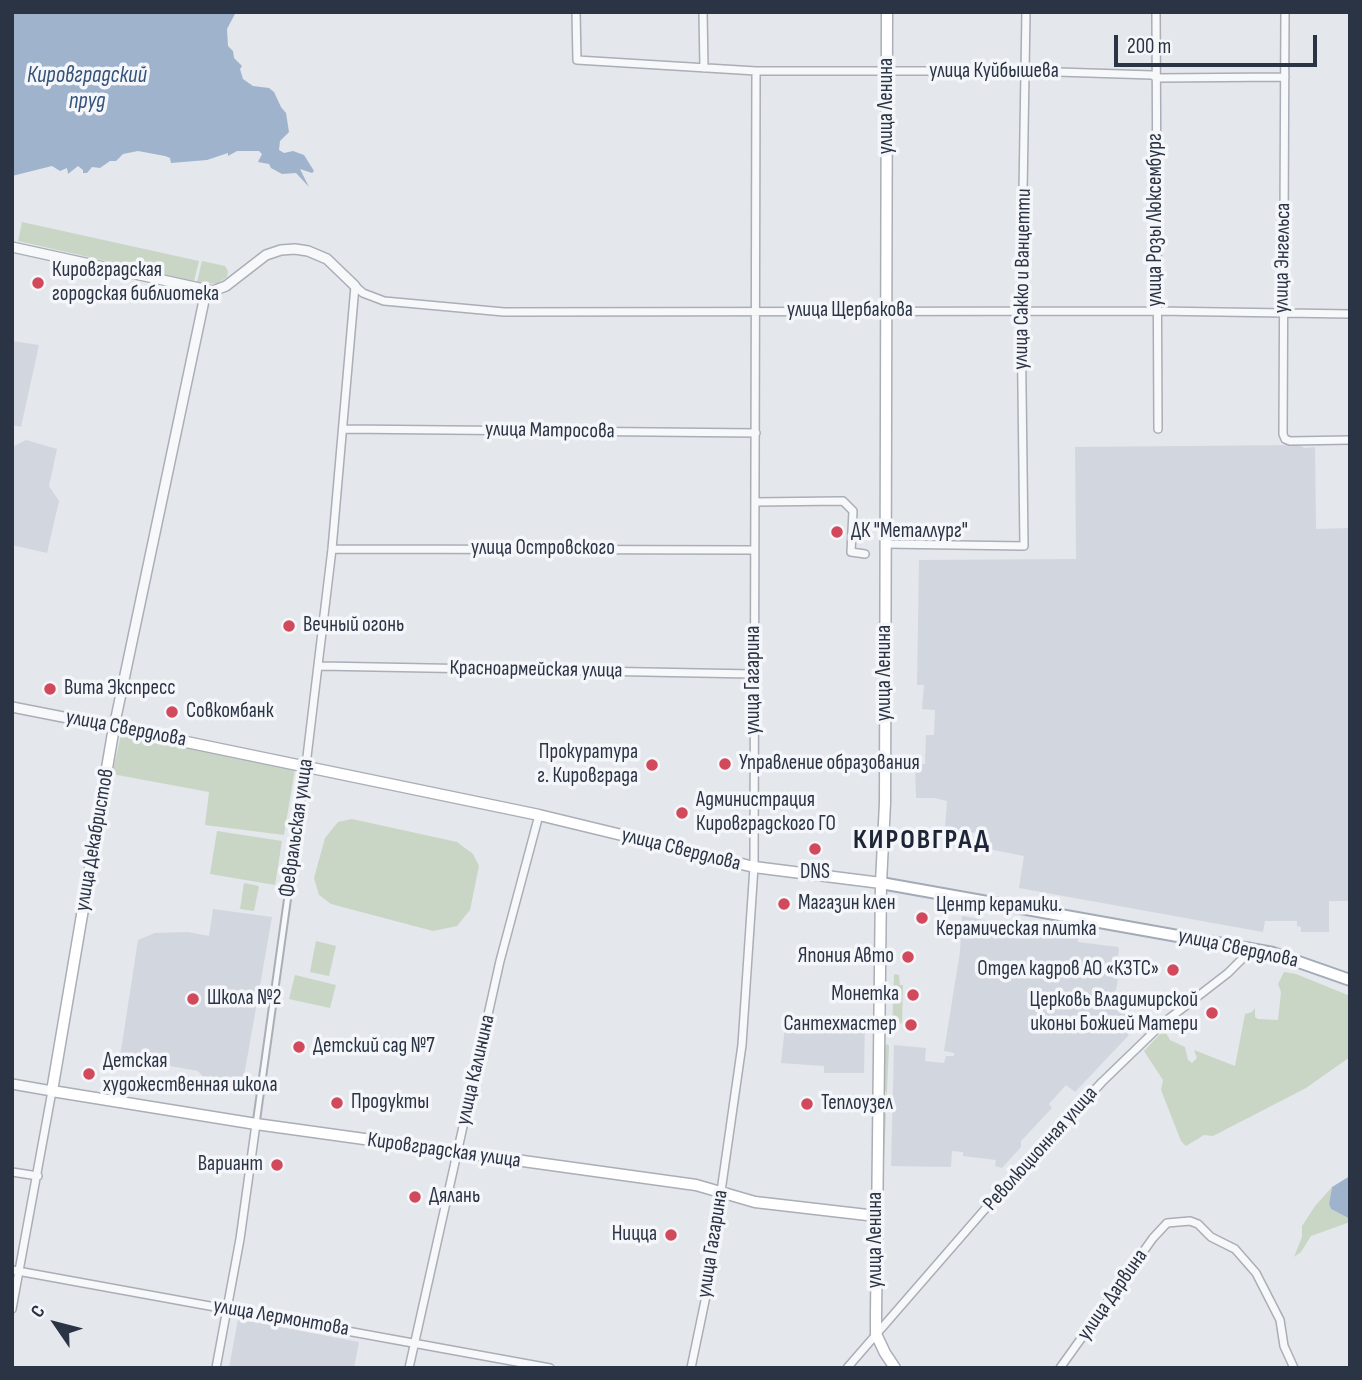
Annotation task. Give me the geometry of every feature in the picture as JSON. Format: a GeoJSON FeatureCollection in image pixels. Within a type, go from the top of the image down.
{"type":"FeatureCollection","features":[{"type":"Feature","properties":{"kind":"main road","name":"улица Ленина"},"geometry":{"type":"LineString","coordinates":[[876,1334],[881,883],[885,792],[887,12]]}},
{"type":"Feature","properties":{"kind":"main road","name":"улица Свердлова"},"geometry":{"type":"LineString","coordinates":[[114,727],[539,815],[754,867],[881,883],[1253,949],[1298,960],[1350,980]]}},
{"type":"Feature","properties":{"kind":"main road","name":"улица Декабристов"},"geometry":{"type":"LineString","coordinates":[[52,1091],[114,727]]}},
{"type":"Feature","properties":{"kind":"main road","name":"Кировградская улица"},"geometry":{"type":"LineString","coordinates":[[52,1091],[256,1124],[696,1185],[755,1202],[876,1216]]}},
{"type":"Feature","properties":{"kind":"main road"},"geometry":{"type":"LineString","coordinates":[[876,1334],[895,1368]]}},
{"type":"Feature","properties":{"kind":"street","name":"улица Куйбышева"},"geometry":{"type":"LineString","coordinates":[[576,12],[577,60],[756,71],[1026,71],[1152,75],[1157,78],[1285,77]]}},
{"type":"Feature","properties":{"kind":"street"},"geometry":{"type":"LineString","coordinates":[[703,12],[704,68]]}},
{"type":"Feature","properties":{"kind":"street","name":"улица Сакко и Ванцетти"},"geometry":{"type":"LineString","coordinates":[[886,544],[1024,546],[1021,312],[1026,12]]}},
{"type":"Feature","properties":{"kind":"street","name":"улица Розы Люксембург"},"geometry":{"type":"LineString","coordinates":[[1156,12],[1158,429]]}},
{"type":"Feature","properties":{"kind":"street","name":"улица Энгельса"},"geometry":{"type":"LineString","coordinates":[[1285,12],[1284,437],[1290,441],[1350,440]]}},
{"type":"Feature","properties":{"kind":"street","name":"улица Гагарина"},"geometry":{"type":"LineString","coordinates":[[691,1368],[706,1296],[741,1045],[754,867],[756,71]]}},
{"type":"Feature","properties":{"kind":"street"},"geometry":{"type":"LineString","coordinates":[[12,247],[206,291],[226,286],[266,255],[289,249],[308,251],[321,255],[355,286]]}},
{"type":"Feature","properties":{"kind":"street","name":"улица Щербакова"},"geometry":{"type":"LineString","coordinates":[[355,286],[363,293],[384,301],[480,310],[1156,311],[1350,314]]}},
{"type":"Feature","properties":{"kind":"street","name":"Февральская улица"},"geometry":{"type":"LineString","coordinates":[[216,1368],[240,1239],[320,666],[344,429],[355,286]]}},
{"type":"Feature","properties":{"kind":"street","name":"улица Декабристов"},"geometry":{"type":"LineString","coordinates":[[114,727],[206,291]]}},
{"type":"Feature","properties":{"kind":"street","name":"улица Матросова"},"geometry":{"type":"LineString","coordinates":[[344,429],[755,433]]}},
{"type":"Feature","properties":{"kind":"street"},"geometry":{"type":"LineString","coordinates":[[755,502],[843,501],[853,512],[851,552],[864,554]]}},
{"type":"Feature","properties":{"kind":"street","name":"улица Островского"},"geometry":{"type":"LineString","coordinates":[[332,549],[754,550]]}},
{"type":"Feature","properties":{"kind":"street","name":"Красноармейская улица"},"geometry":{"type":"LineString","coordinates":[[320,666],[753,674]]}},
{"type":"Feature","properties":{"kind":"street","name":"улица Свердлова"},"geometry":{"type":"LineString","coordinates":[[12,707],[114,727]]}},
{"type":"Feature","properties":{"kind":"street","name":"улица Калинина"},"geometry":{"type":"LineString","coordinates":[[409,1368],[500,961],[539,815]]}},
{"type":"Feature","properties":{"kind":"street","name":"Революционная улица"},"geometry":{"type":"LineString","coordinates":[[847,1368],[999,1193],[1102,1082],[1162,1024],[1228,973],[1253,949]]}},
{"type":"Feature","properties":{"kind":"street","name":"Кировградская улица"},"geometry":{"type":"LineString","coordinates":[[12,1084],[52,1091]]}},
{"type":"Feature","properties":{"kind":"street","name":"улица Декабристов"},"geometry":{"type":"LineString","coordinates":[[12,1309],[16,1270],[38,1175],[52,1091]]}},
{"type":"Feature","properties":{"kind":"street"},"geometry":{"type":"LineString","coordinates":[[12,1172],[38,1175]]}},
{"type":"Feature","properties":{"kind":"street","name":"улица Дарвина"},"geometry":{"type":"LineString","coordinates":[[1060,1368],[1153,1238],[1167,1223],[1195,1222],[1211,1237],[1235,1249],[1256,1273],[1280,1320],[1284,1346],[1294,1368]]}},
{"type":"Feature","properties":{"kind":"street","name":"улица Лермонтова"},"geometry":{"type":"LineString","coordinates":[[16,1270],[550,1368]]}},
{"type":"Feature","properties":{"kind":"shaded area"},"geometry":{"type":"Polygon","coordinates":[[[12,341],[39,345],[21,427],[12,425],[12,341]]]}},
{"type":"Feature","properties":{"kind":"shaded area"},"geometry":{"type":"Polygon","coordinates":[[[26,440],[57,449],[49,486],[59,501],[47,553],[12,545],[12,447],[26,440]]]}},
{"type":"Feature","properties":{"kind":"shaded area"},"geometry":{"type":"Polygon","coordinates":[[[1300,445],[1304,448],[1315,447],[1316,529],[1350,528],[1350,901],[1329,901],[1329,932],[1301,932],[1297,921],[1265,921],[1263,932],[1019,888],[1024,856],[988,849],[989,834],[945,830],[947,801],[916,798],[915,764],[925,764],[926,735],[934,735],[935,710],[922,709],[924,685],[917,685],[919,560],[1076,559],[1075,447],[1300,445]]]}},
{"type":"Feature","properties":{"kind":"shaded area","name":"Школа №2"},"geometry":{"type":"Polygon","coordinates":[[[213,909],[272,917],[241,1093],[201,1086],[203,1077],[198,1071],[120,1057],[138,940],[155,933],[188,932],[209,936],[213,909]]]}},
{"type":"Feature","properties":{"kind":"shaded area"},"geometry":{"type":"Polygon","coordinates":[[[962,916],[1078,937],[1078,942],[1118,947],[1116,968],[1120,969],[1113,1004],[1130,1007],[1129,1035],[1075,1092],[1066,1085],[1049,1104],[1052,1108],[1021,1141],[1021,1147],[1002,1168],[995,1166],[996,1160],[963,1156],[963,1152],[952,1151],[951,1167],[891,1166],[894,1045],[926,1048],[925,1061],[944,1063],[946,1056],[954,1056],[954,1053],[944,1051],[960,952],[962,916]]]}},
{"type":"Feature","properties":{"kind":"shaded area"},"geometry":{"type":"Polygon","coordinates":[[[786,1018],[865,1019],[864,1073],[824,1073],[824,1066],[781,1063],[786,1018]]]}},
{"type":"Feature","properties":{"kind":"shaded area"},"geometry":{"type":"Polygon","coordinates":[[[238,1319],[359,1342],[354,1368],[229,1368],[238,1319]]]}},
{"type":"Feature","properties":{"kind":"green space"},"geometry":{"type":"Polygon","coordinates":[[[22,222],[199,261],[194,281],[18,241],[22,222]]]}},
{"type":"Feature","properties":{"kind":"green space"},"geometry":{"type":"Polygon","coordinates":[[[202,261],[225,266],[227,277],[217,284],[197,282],[202,261]]]}},
{"type":"Feature","properties":{"kind":"green space"},"geometry":{"type":"Polygon","coordinates":[[[121,735],[295,769],[284,835],[205,825],[209,792],[112,774],[121,735]]]}},
{"type":"Feature","properties":{"kind":"green space"},"geometry":{"type":"Polygon","coordinates":[[[352,819],[457,842],[473,854],[479,866],[470,910],[457,926],[433,931],[331,904],[319,895],[314,878],[325,838],[338,822],[352,819]]]}},
{"type":"Feature","properties":{"kind":"green space"},"geometry":{"type":"Polygon","coordinates":[[[217,831],[282,841],[275,885],[210,874],[217,831]]]}},
{"type":"Feature","properties":{"kind":"green space"},"geometry":{"type":"Polygon","coordinates":[[[244,883],[259,886],[254,911],[240,909],[244,883]]]}},
{"type":"Feature","properties":{"kind":"green space"},"geometry":{"type":"Polygon","coordinates":[[[316,941],[336,946],[329,976],[310,972],[316,941]]]}},
{"type":"Feature","properties":{"kind":"green space"},"geometry":{"type":"Polygon","coordinates":[[[1284,972],[1296,974],[1350,996],[1350,1057],[1306,1088],[1213,1136],[1204,1135],[1186,1146],[1181,1141],[1161,1090],[1163,1080],[1144,1051],[1160,1034],[1166,1033],[1170,1040],[1185,1047],[1188,1060],[1192,1063],[1197,1058],[1194,1050],[1235,1066],[1245,1014],[1255,1008],[1255,1017],[1258,1019],[1278,1020],[1281,992],[1278,984],[1284,972]]]}},
{"type":"Feature","properties":{"kind":"green space"},"geometry":{"type":"Polygon","coordinates":[[[894,974],[899,975],[900,985],[903,985],[902,1022],[892,1033],[894,974]]]}},
{"type":"Feature","properties":{"kind":"green space"},"geometry":{"type":"Polygon","coordinates":[[[295,975],[336,985],[330,1008],[289,999],[295,975]]]}},
{"type":"Feature","properties":{"kind":"green space"},"geometry":{"type":"Polygon","coordinates":[[[887,1044],[889,1046],[883,1181],[883,1113],[886,1092],[883,1090],[883,1048],[887,1044]]]}},
{"type":"Feature","properties":{"kind":"green space"},"geometry":{"type":"Polygon","coordinates":[[[1332,1187],[1329,1204],[1331,1209],[1350,1219],[1350,1222],[1311,1236],[1301,1252],[1294,1257],[1302,1237],[1302,1226],[1332,1187]]]}},
{"type":"Feature","properties":{"kind":"water","name":"Кировградский пруд"},"geometry":{"type":"Polygon","coordinates":[[[12,12],[236,12],[227,29],[228,46],[242,66],[240,69],[243,79],[253,86],[269,88],[274,92],[286,113],[289,132],[280,141],[279,150],[304,155],[314,171],[312,173],[300,169],[309,187],[296,173],[282,174],[269,164],[258,162],[262,154],[259,151],[237,151],[228,156],[228,153],[207,160],[171,163],[170,158],[165,156],[138,151],[123,154],[116,161],[110,161],[100,168],[92,167],[87,173],[83,173],[78,166],[68,174],[67,168],[60,171],[52,166],[12,176],[12,12]]]}},
{"type":"Feature","properties":{"kind":"water"},"geometry":{"type":"Polygon","coordinates":[[[1350,1176],[1350,1219],[1331,1209],[1329,1204],[1332,1187],[1350,1176]]]}},
{"type":"Feature","properties":{"kind":"place","name":"Кировградская городская библиотека"},"geometry":{"type":"Point","coordinates":[38,283]}},
{"type":"Feature","properties":{"kind":"place","name":"ДК \"Металлург\""},"geometry":{"type":"Point","coordinates":[837,532]}},
{"type":"Feature","properties":{"kind":"place","name":"Вечный огонь"},"geometry":{"type":"Point","coordinates":[289,626]}},
{"type":"Feature","properties":{"kind":"place","name":"Вита Экспресс"},"geometry":{"type":"Point","coordinates":[50,689]}},
{"type":"Feature","properties":{"kind":"place","name":"Совкомбанк"},"geometry":{"type":"Point","coordinates":[172,712]}},
{"type":"Feature","properties":{"kind":"place","name":"Управление образования"},"geometry":{"type":"Point","coordinates":[725,764]}},
{"type":"Feature","properties":{"kind":"place","name":"Прокуратура г. Кировграда"},"geometry":{"type":"Point","coordinates":[652,765]}},
{"type":"Feature","properties":{"kind":"place","name":"Администрация Кировградского ГО"},"geometry":{"type":"Point","coordinates":[682,813]}},
{"type":"Feature","properties":{"kind":"place","name":"DNS"},"geometry":{"type":"Point","coordinates":[815,849]}},
{"type":"Feature","properties":{"kind":"place","name":"Магазин клен"},"geometry":{"type":"Point","coordinates":[784,904]}},
{"type":"Feature","properties":{"kind":"place","name":"Центр керамики. Керамическая плитка"},"geometry":{"type":"Point","coordinates":[922,918]}},
{"type":"Feature","properties":{"kind":"place","name":"Япония Авто"},"geometry":{"type":"Point","coordinates":[908,957]}},
{"type":"Feature","properties":{"kind":"place","name":"Отдел кадров АО «КЗТС»"},"geometry":{"type":"Point","coordinates":[1173,970]}},
{"type":"Feature","properties":{"kind":"place","name":"Монетка"},"geometry":{"type":"Point","coordinates":[913,995]}},
{"type":"Feature","properties":{"kind":"place","name":"Школа №2"},"geometry":{"type":"Point","coordinates":[193,999]}},
{"type":"Feature","properties":{"kind":"place","name":"Церковь Владимирской иконы Божией Матери"},"geometry":{"type":"Point","coordinates":[1212,1013]}},
{"type":"Feature","properties":{"kind":"place","name":"Сантехмастер"},"geometry":{"type":"Point","coordinates":[911,1025]}},
{"type":"Feature","properties":{"kind":"place","name":"Детский сад №7"},"geometry":{"type":"Point","coordinates":[299,1047]}},
{"type":"Feature","properties":{"kind":"place","name":"Детская художественная школа"},"geometry":{"type":"Point","coordinates":[89,1074]}},
{"type":"Feature","properties":{"kind":"place","name":"Продукты"},"geometry":{"type":"Point","coordinates":[337,1103]}},
{"type":"Feature","properties":{"kind":"place","name":"Теплоузел"},"geometry":{"type":"Point","coordinates":[807,1104]}},
{"type":"Feature","properties":{"kind":"place","name":"Вариант"},"geometry":{"type":"Point","coordinates":[277,1165]}},
{"type":"Feature","properties":{"kind":"place","name":"Дялань"},"geometry":{"type":"Point","coordinates":[415,1197]}},
{"type":"Feature","properties":{"kind":"place","name":"Ницца"},"geometry":{"type":"Point","coordinates":[671,1235]}},
{"type":"Feature","properties":{"kind":"district","name":"КИРОВГРАД"},"geometry":{"type":"Point","coordinates":[922,841]}}]}
